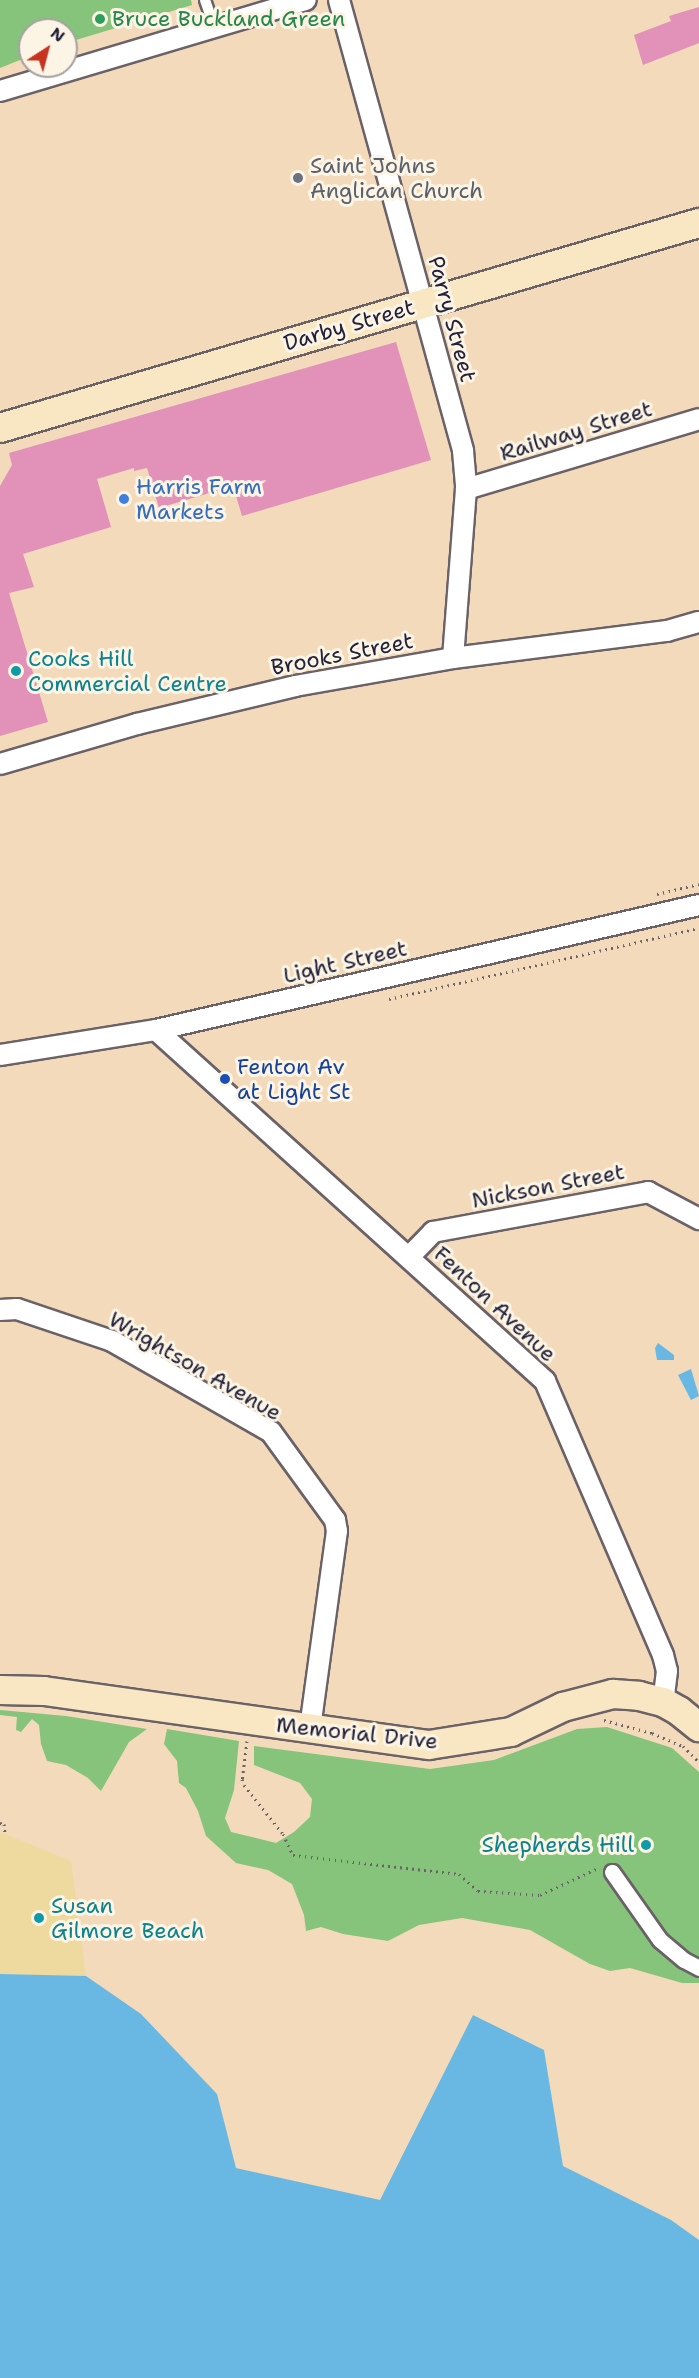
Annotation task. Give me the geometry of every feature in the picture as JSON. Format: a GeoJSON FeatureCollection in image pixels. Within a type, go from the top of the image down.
{"type":"FeatureCollection","features":[{"type":"Feature","properties":{"kind":"main road","name":"Darby Street"},"geometry":{"type":"LineString","coordinates":[[0,428],[699,223]]}},
{"type":"Feature","properties":{"kind":"main road","name":"Memorial Drive"},"geometry":{"type":"LineString","coordinates":[[0,1690],[44,1691],[439,1745],[511,1732],[563,1707],[613,1694],[639,1696],[663,1702],[699,1727]]}},
{"type":"Feature","properties":{"kind":"street"},"geometry":{"type":"LineString","coordinates":[[0,91],[306,0]]}},
{"type":"Feature","properties":{"kind":"street","name":"Parry Street"},"geometry":{"type":"LineString","coordinates":[[339,0],[463,451],[466,489],[453,658]]}},
{"type":"Feature","properties":{"kind":"street","name":"Railway Street"},"geometry":{"type":"LineString","coordinates":[[466,489],[699,419]]}},
{"type":"Feature","properties":{"kind":"street","name":"Brooks Street"},"geometry":{"type":"LineString","coordinates":[[0,764],[137,724],[295,686],[453,658],[667,631],[699,622]]}},
{"type":"Feature","properties":{"kind":"street","name":"Light Street"},"geometry":{"type":"LineString","coordinates":[[0,1055],[156,1030],[699,905]]}},
{"type":"Feature","properties":{"kind":"street","name":"Fenton Avenue"},"geometry":{"type":"LineString","coordinates":[[156,1030],[545,1382],[663,1655],[667,1671],[663,1702]]}},
{"type":"Feature","properties":{"kind":"street","name":"Nickson Street"},"geometry":{"type":"LineString","coordinates":[[409,1257],[434,1232],[648,1192],[699,1219]]}},
{"type":"Feature","properties":{"kind":"street","name":"Wrightson Avenue"},"geometry":{"type":"LineString","coordinates":[[0,1310],[17,1308],[111,1341],[271,1432],[335,1520],[337,1531],[310,1729]]}},
{"type":"Feature","properties":{"kind":"street"},"geometry":{"type":"LineString","coordinates":[[612,1872],[660,1940],[684,1960],[699,1968]]}},
{"type":"Feature","properties":{"kind":"lane"},"geometry":{"type":"LineString","coordinates":[[205,0],[214,26]]}},
{"type":"Feature","properties":{"kind":"path"},"geometry":{"type":"LineString","coordinates":[[389,999],[699,928]]}},
{"type":"Feature","properties":{"kind":"path"},"geometry":{"type":"LineString","coordinates":[[248,1737],[242,1779],[244,1785],[284,1834],[293,1855],[459,1874],[478,1891],[540,1895],[606,1864],[612,1872]]}},
{"type":"Feature","properties":{"kind":"path"},"geometry":{"type":"LineString","coordinates":[[0,1822],[4,1824],[5,1834]]}},
{"type":"Feature","properties":{"kind":"green space"},"geometry":{"type":"Polygon","coordinates":[[[0,0],[191,0],[192,5],[78,39],[78,18],[18,18],[18,61],[0,68],[0,0]]]}},
{"type":"Feature","properties":{"kind":"green space"},"geometry":{"type":"Polygon","coordinates":[[[0,1710],[66,1716],[147,1729],[129,1742],[101,1791],[88,1778],[66,1765],[47,1761],[41,1744],[39,1725],[32,1719],[21,1732],[16,1730],[17,1717],[0,1715],[0,1710]]]}},
{"type":"Feature","properties":{"kind":"green space"},"geometry":{"type":"Polygon","coordinates":[[[607,1727],[672,1748],[699,1772],[699,1983],[682,1983],[630,1968],[610,1971],[590,1964],[530,1930],[462,1918],[419,1925],[388,1941],[343,1934],[321,1927],[306,1931],[304,1915],[292,1884],[268,1870],[236,1863],[206,1836],[198,1811],[186,1788],[179,1783],[177,1761],[164,1744],[167,1729],[239,1741],[234,1790],[225,1818],[231,1832],[276,1843],[294,1832],[310,1817],[312,1799],[300,1783],[254,1765],[254,1746],[430,1769],[494,1760],[577,1729],[607,1727]]]}},
{"type":"Feature","properties":{"kind":"sand","name":"Susan Gilmore Beach"},"geometry":{"type":"Polygon","coordinates":[[[0,1834],[71,1861],[86,1976],[0,1974],[0,1834]]]}},
{"type":"Feature","properties":{"kind":"water"},"geometry":{"type":"Polygon","coordinates":[[[658,1343],[674,1355],[674,1360],[657,1360],[655,1348],[658,1343]]]}},
{"type":"Feature","properties":{"kind":"water"},"geometry":{"type":"Polygon","coordinates":[[[691,1369],[699,1396],[691,1400],[678,1375],[691,1369]]]}},
{"type":"Feature","properties":{"kind":"water"},"geometry":{"type":"Polygon","coordinates":[[[0,1974],[86,1976],[141,2014],[217,2094],[236,2168],[380,2200],[473,2015],[544,2050],[563,2166],[671,2220],[699,2240],[699,2378],[0,2378],[0,1974]]]}},
{"type":"Feature","properties":{"kind":"building"},"geometry":{"type":"Polygon","coordinates":[[[699,7],[699,43],[643,65],[634,35],[671,21],[669,16],[699,7]]]}},
{"type":"Feature","properties":{"kind":"building"},"geometry":{"type":"Polygon","coordinates":[[[396,342],[431,460],[242,516],[233,486],[159,508],[147,468],[134,471],[134,468],[97,479],[111,527],[23,554],[34,587],[9,593],[48,722],[0,736],[0,486],[12,465],[9,453],[396,342]]]}},
{"type":"Feature","properties":{"kind":"place","name":"Bruce Buckland Green"},"geometry":{"type":"Point","coordinates":[100,19]}},
{"type":"Feature","properties":{"kind":"place","name":"Saint Johns Anglican Church"},"geometry":{"type":"Point","coordinates":[298,178]}},
{"type":"Feature","properties":{"kind":"place","name":"Harris Farm Markets"},"geometry":{"type":"Point","coordinates":[124,499]}},
{"type":"Feature","properties":{"kind":"place","name":"Cooks Hill Commercial Centre"},"geometry":{"type":"Point","coordinates":[16,671]}},
{"type":"Feature","properties":{"kind":"place","name":"Fenton Av at Light St"},"geometry":{"type":"Point","coordinates":[225,1079]}},
{"type":"Feature","properties":{"kind":"place","name":"Shepherds Hill"},"geometry":{"type":"Point","coordinates":[646,1845]}},
{"type":"Feature","properties":{"kind":"place","name":"Susan Gilmore Beach"},"geometry":{"type":"Point","coordinates":[39,1918]}}]}
